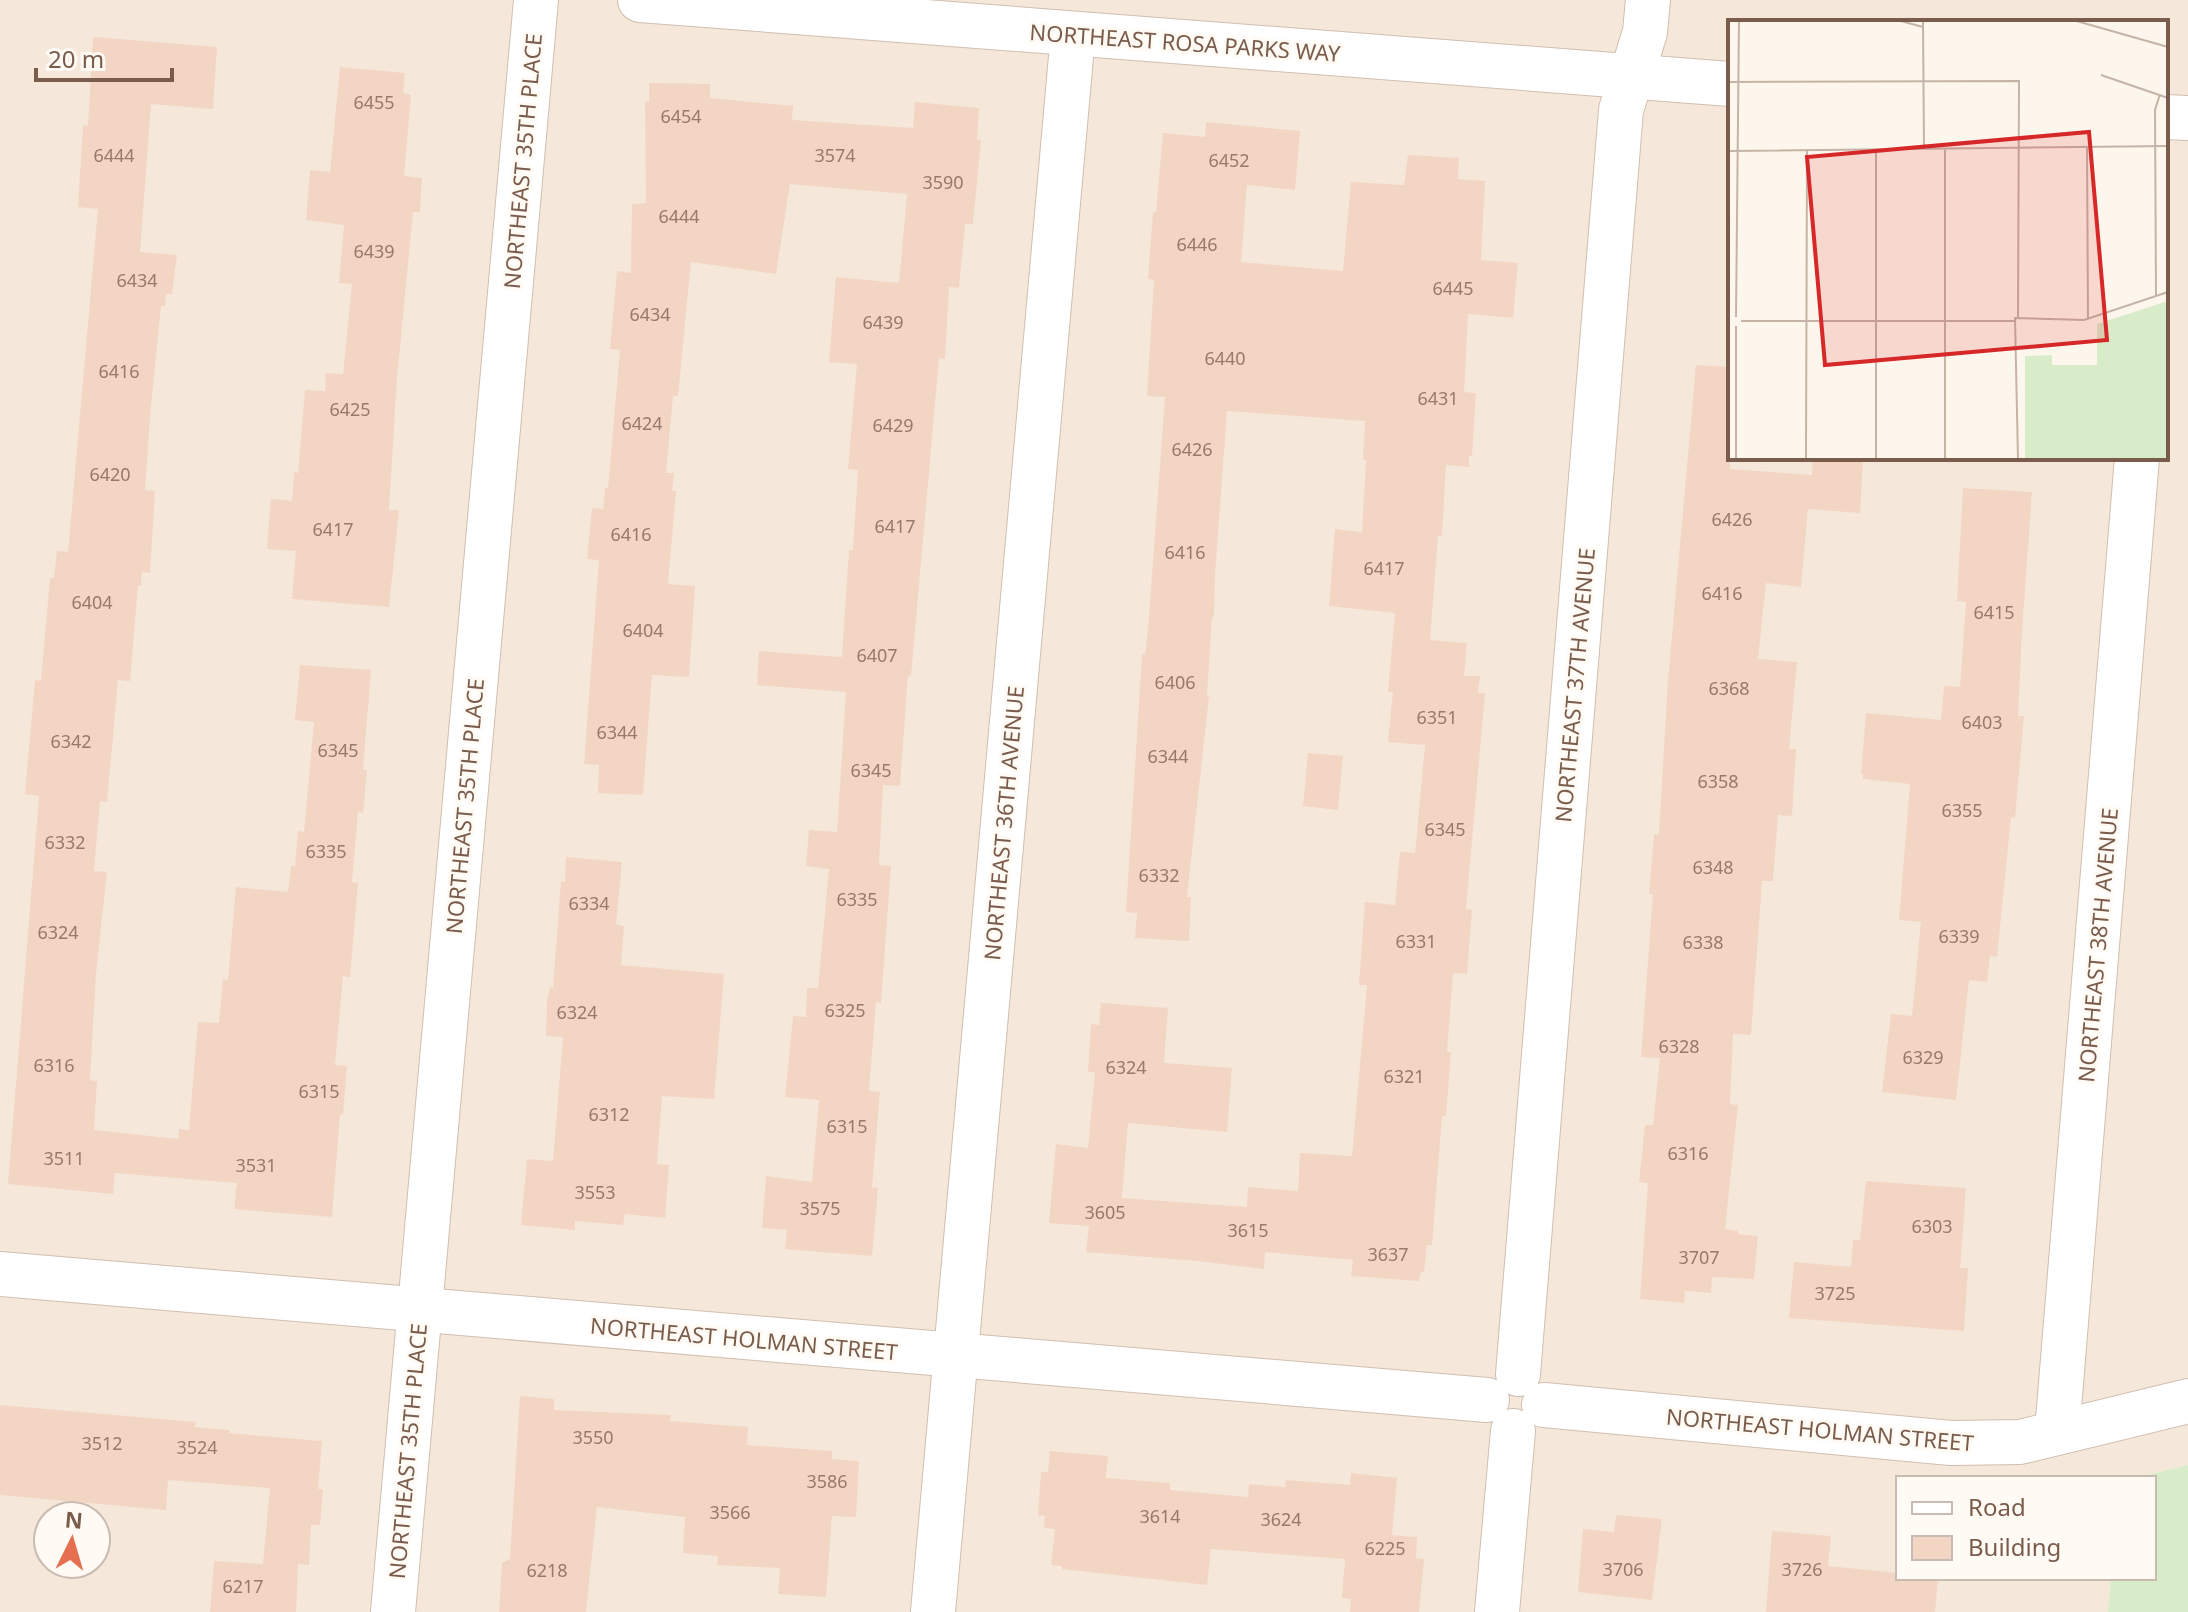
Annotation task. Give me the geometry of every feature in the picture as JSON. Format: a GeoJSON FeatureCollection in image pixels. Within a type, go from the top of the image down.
{"type":"FeatureCollection","features":[{"type":"Feature","properties":{"kind":"street","name":"NORTHEAST 35TH PLACE"},"geometry":{"type":"LineString","coordinates":[[393,1612],[536,0]]}},
{"type":"Feature","properties":{"kind":"street","name":"NORTHEAST ROSA PARKS WAY"},"geometry":{"type":"LineString","coordinates":[[640,0],[909,10],[1073,34],[1728,84]]}},
{"type":"Feature","properties":{"kind":"street","name":"NORTHEAST 37TH AVENUE"},"geometry":{"type":"LineString","coordinates":[[1497,1612],[1621,110],[1645,32],[1648,0]]}},
{"type":"Feature","properties":{"kind":"street","name":"NORTHEAST 36TH AVENUE"},"geometry":{"type":"LineString","coordinates":[[933,1612],[1073,34]]}},
{"type":"Feature","properties":{"kind":"street"},"geometry":{"type":"LineString","coordinates":[[2168,117],[2188,118]]}},
{"type":"Feature","properties":{"kind":"street","name":"NORTHEAST 38TH AVENUE"},"geometry":{"type":"LineString","coordinates":[[2057,1432],[2137,460]]}},
{"type":"Feature","properties":{"kind":"street","name":"NORTHEAST HOLMAN STREET"},"geometry":{"type":"LineString","coordinates":[[0,1274],[1951,1443],[2020,1442],[2188,1401]]}},
{"type":"Feature","properties":{"kind":"shaded area"},"geometry":{"type":"Polygon","coordinates":[[[0,0],[2188,0],[2188,1465],[2142,1476],[1896,1476],[1896,1580],[2111,1580],[2108,1612],[0,1612],[0,0]]]}},
{"type":"Feature","properties":{"kind":"green space"},"geometry":{"type":"Polygon","coordinates":[[[2188,1465],[2188,1612],[2108,1612],[2111,1580],[2156,1580],[2156,1476],[2142,1476],[2188,1465]]]}},
{"type":"Feature","properties":{"kind":"building"},"geometry":{"type":"Polygon","coordinates":[[[93,37],[217,47],[213,109],[151,104],[140,252],[177,255],[172,294],[166,294],[165,306],[161,306],[150,417],[145,490],[155,491],[150,573],[142,572],[141,586],[138,585],[130,681],[118,680],[107,802],[100,801],[94,871],[107,872],[96,974],[90,1080],[97,1081],[94,1130],[178,1139],[179,1129],[189,1130],[198,1022],[219,1023],[223,979],[228,980],[236,887],[288,892],[291,866],[295,866],[298,831],[304,832],[314,722],[295,720],[300,665],[371,670],[363,770],[367,770],[363,813],[358,812],[352,882],[358,883],[350,977],[343,976],[335,1065],[347,1066],[332,1217],[234,1209],[237,1183],[115,1173],[113,1194],[8,1184],[39,796],[25,794],[35,680],[41,681],[50,578],[54,578],[57,551],[68,552],[98,209],[78,207],[83,125],[88,126],[93,37]]]}},
{"type":"Feature","properties":{"kind":"building"},"geometry":{"type":"Polygon","coordinates":[[[340,67],[405,73],[403,93],[411,95],[404,176],[422,178],[420,212],[413,212],[397,378],[389,510],[399,510],[389,607],[292,599],[296,551],[267,549],[271,499],[292,501],[294,472],[298,473],[305,390],[325,391],[326,373],[343,374],[352,284],[339,283],[344,225],[306,220],[310,170],[330,172],[340,67]]]}},
{"type":"Feature","properties":{"kind":"building"},"geometry":{"type":"Polygon","coordinates":[[[649,83],[710,84],[710,98],[793,106],[792,120],[913,128],[915,102],[979,108],[977,139],[981,140],[973,224],[965,224],[959,288],[949,287],[945,359],[939,358],[900,786],[883,785],[879,865],[891,866],[881,1003],[876,1002],[869,1091],[880,1092],[872,1187],[878,1188],[872,1256],[785,1249],[787,1230],[762,1228],[766,1176],[812,1182],[819,1100],[785,1097],[793,1016],[806,1017],[807,988],[818,988],[829,869],[806,866],[809,830],[837,832],[846,692],[757,685],[759,651],[842,657],[858,470],[848,469],[857,364],[829,362],[836,277],[899,283],[907,194],[790,184],[776,274],[691,262],[678,396],[673,396],[666,473],[674,473],[672,491],[676,491],[668,584],[695,586],[689,677],[652,675],[643,795],[598,793],[599,765],[584,764],[599,560],[587,559],[592,508],[603,509],[605,488],[608,488],[620,350],[610,349],[617,271],[631,273],[632,204],[646,203],[645,102],[649,102],[649,83]]]}},
{"type":"Feature","properties":{"kind":"building"},"geometry":{"type":"Polygon","coordinates":[[[1206,122],[1300,131],[1295,190],[1247,185],[1241,262],[1343,271],[1351,182],[1404,185],[1408,155],[1459,158],[1458,179],[1485,181],[1481,260],[1518,263],[1513,318],[1468,314],[1464,392],[1476,393],[1472,456],[1469,456],[1469,467],[1446,465],[1442,536],[1438,536],[1430,640],[1467,643],[1464,676],[1480,676],[1478,693],[1485,693],[1466,909],[1472,910],[1467,974],[1453,973],[1447,1052],[1451,1052],[1446,1116],[1442,1116],[1432,1245],[1427,1245],[1424,1272],[1421,1272],[1419,1281],[1351,1276],[1353,1260],[1265,1252],[1264,1269],[1086,1252],[1089,1226],[1049,1223],[1056,1144],[1088,1148],[1095,1072],[1088,1072],[1091,1024],[1099,1025],[1101,1003],[1168,1008],[1164,1063],[1232,1068],[1227,1132],[1128,1123],[1122,1198],[1247,1207],[1248,1187],[1298,1191],[1300,1153],[1352,1156],[1367,985],[1359,985],[1365,902],[1395,905],[1400,852],[1415,853],[1425,745],[1388,742],[1393,692],[1388,692],[1395,613],[1329,606],[1335,529],[1362,532],[1365,421],[1227,411],[1209,696],[1187,897],[1191,897],[1189,941],[1135,938],[1137,913],[1126,912],[1142,654],[1145,655],[1148,630],[1165,397],[1147,396],[1154,280],[1148,279],[1153,212],[1156,212],[1163,133],[1205,137],[1206,122]]]}},
{"type":"Feature","properties":{"kind":"building"},"geometry":{"type":"Polygon","coordinates":[[[1696,365],[1728,367],[1730,469],[1812,475],[1813,460],[1863,462],[1860,513],[1808,509],[1801,587],[1766,583],[1758,659],[1797,662],[1789,749],[1796,749],[1792,816],[1778,815],[1773,881],[1762,881],[1751,1035],[1733,1034],[1730,1104],[1738,1105],[1725,1229],[1758,1236],[1754,1279],[1712,1277],[1711,1293],[1685,1291],[1684,1303],[1640,1299],[1648,1183],[1639,1182],[1645,1125],[1653,1125],[1660,1058],[1641,1057],[1653,894],[1649,894],[1654,834],[1659,834],[1668,680],[1696,365]]]}},
{"type":"Feature","properties":{"kind":"building"},"geometry":{"type":"Polygon","coordinates":[[[1963,488],[2032,492],[2018,716],[2024,716],[2015,818],[2011,817],[1997,957],[1990,956],[1987,982],[1969,980],[1956,1100],[1882,1092],[1891,1014],[1912,1016],[1921,922],[1899,920],[1910,784],[1863,779],[1861,774],[1866,713],[1941,720],[1944,686],[1960,687],[1966,602],[1957,601],[1963,488]]]}},
{"type":"Feature","properties":{"kind":"building"},"geometry":{"type":"Polygon","coordinates":[[[1308,753],[1343,756],[1338,810],[1303,806],[1308,753]]]}},
{"type":"Feature","properties":{"kind":"building"},"geometry":{"type":"Polygon","coordinates":[[[566,857],[622,862],[616,924],[624,926],[621,965],[724,974],[714,1099],[662,1096],[657,1164],[669,1165],[665,1218],[625,1214],[623,1225],[575,1221],[575,1230],[521,1225],[527,1159],[553,1161],[563,1037],[546,1036],[547,1001],[550,987],[553,988],[561,881],[565,882],[566,857]]]}},
{"type":"Feature","properties":{"kind":"building"},"geometry":{"type":"Polygon","coordinates":[[[1866,1181],[1966,1188],[1960,1268],[1968,1268],[1964,1331],[1789,1318],[1794,1262],[1851,1267],[1853,1240],[1860,1240],[1866,1181]]]}},
{"type":"Feature","properties":{"kind":"building"},"geometry":{"type":"Polygon","coordinates":[[[520,1396],[554,1399],[554,1410],[671,1415],[670,1421],[748,1427],[747,1445],[832,1451],[832,1459],[859,1461],[856,1517],[832,1516],[826,1597],[778,1594],[780,1568],[717,1565],[718,1556],[683,1553],[685,1517],[597,1507],[586,1612],[499,1612],[502,1563],[510,1559],[520,1396]]]}},
{"type":"Feature","properties":{"kind":"building"},"geometry":{"type":"Polygon","coordinates":[[[0,1405],[196,1422],[195,1427],[230,1430],[229,1433],[322,1441],[318,1489],[323,1489],[320,1525],[311,1525],[309,1565],[298,1564],[296,1612],[210,1612],[214,1561],[263,1564],[270,1488],[168,1480],[166,1510],[112,1505],[112,1500],[55,1500],[0,1495],[0,1405]]]}},
{"type":"Feature","properties":{"kind":"building"},"geometry":{"type":"Polygon","coordinates":[[[1050,1451],[1108,1456],[1106,1478],[1170,1483],[1170,1490],[1248,1497],[1249,1484],[1285,1487],[1286,1480],[1350,1485],[1351,1473],[1397,1478],[1392,1535],[1417,1537],[1416,1558],[1424,1559],[1419,1612],[1350,1612],[1351,1599],[1342,1598],[1345,1559],[1211,1549],[1207,1585],[1062,1569],[1062,1566],[1051,1565],[1055,1529],[1044,1528],[1045,1515],[1038,1516],[1041,1472],[1048,1472],[1050,1451]]]}},
{"type":"Feature","properties":{"kind":"building"},"geometry":{"type":"Polygon","coordinates":[[[1616,1515],[1662,1519],[1652,1600],[1578,1592],[1583,1529],[1614,1532],[1616,1515]]]}},
{"type":"Feature","properties":{"kind":"building"},"geometry":{"type":"Polygon","coordinates":[[[1772,1531],[1831,1536],[1828,1566],[1896,1573],[1896,1580],[1938,1580],[1935,1612],[1766,1612],[1772,1531]]]}}]}
